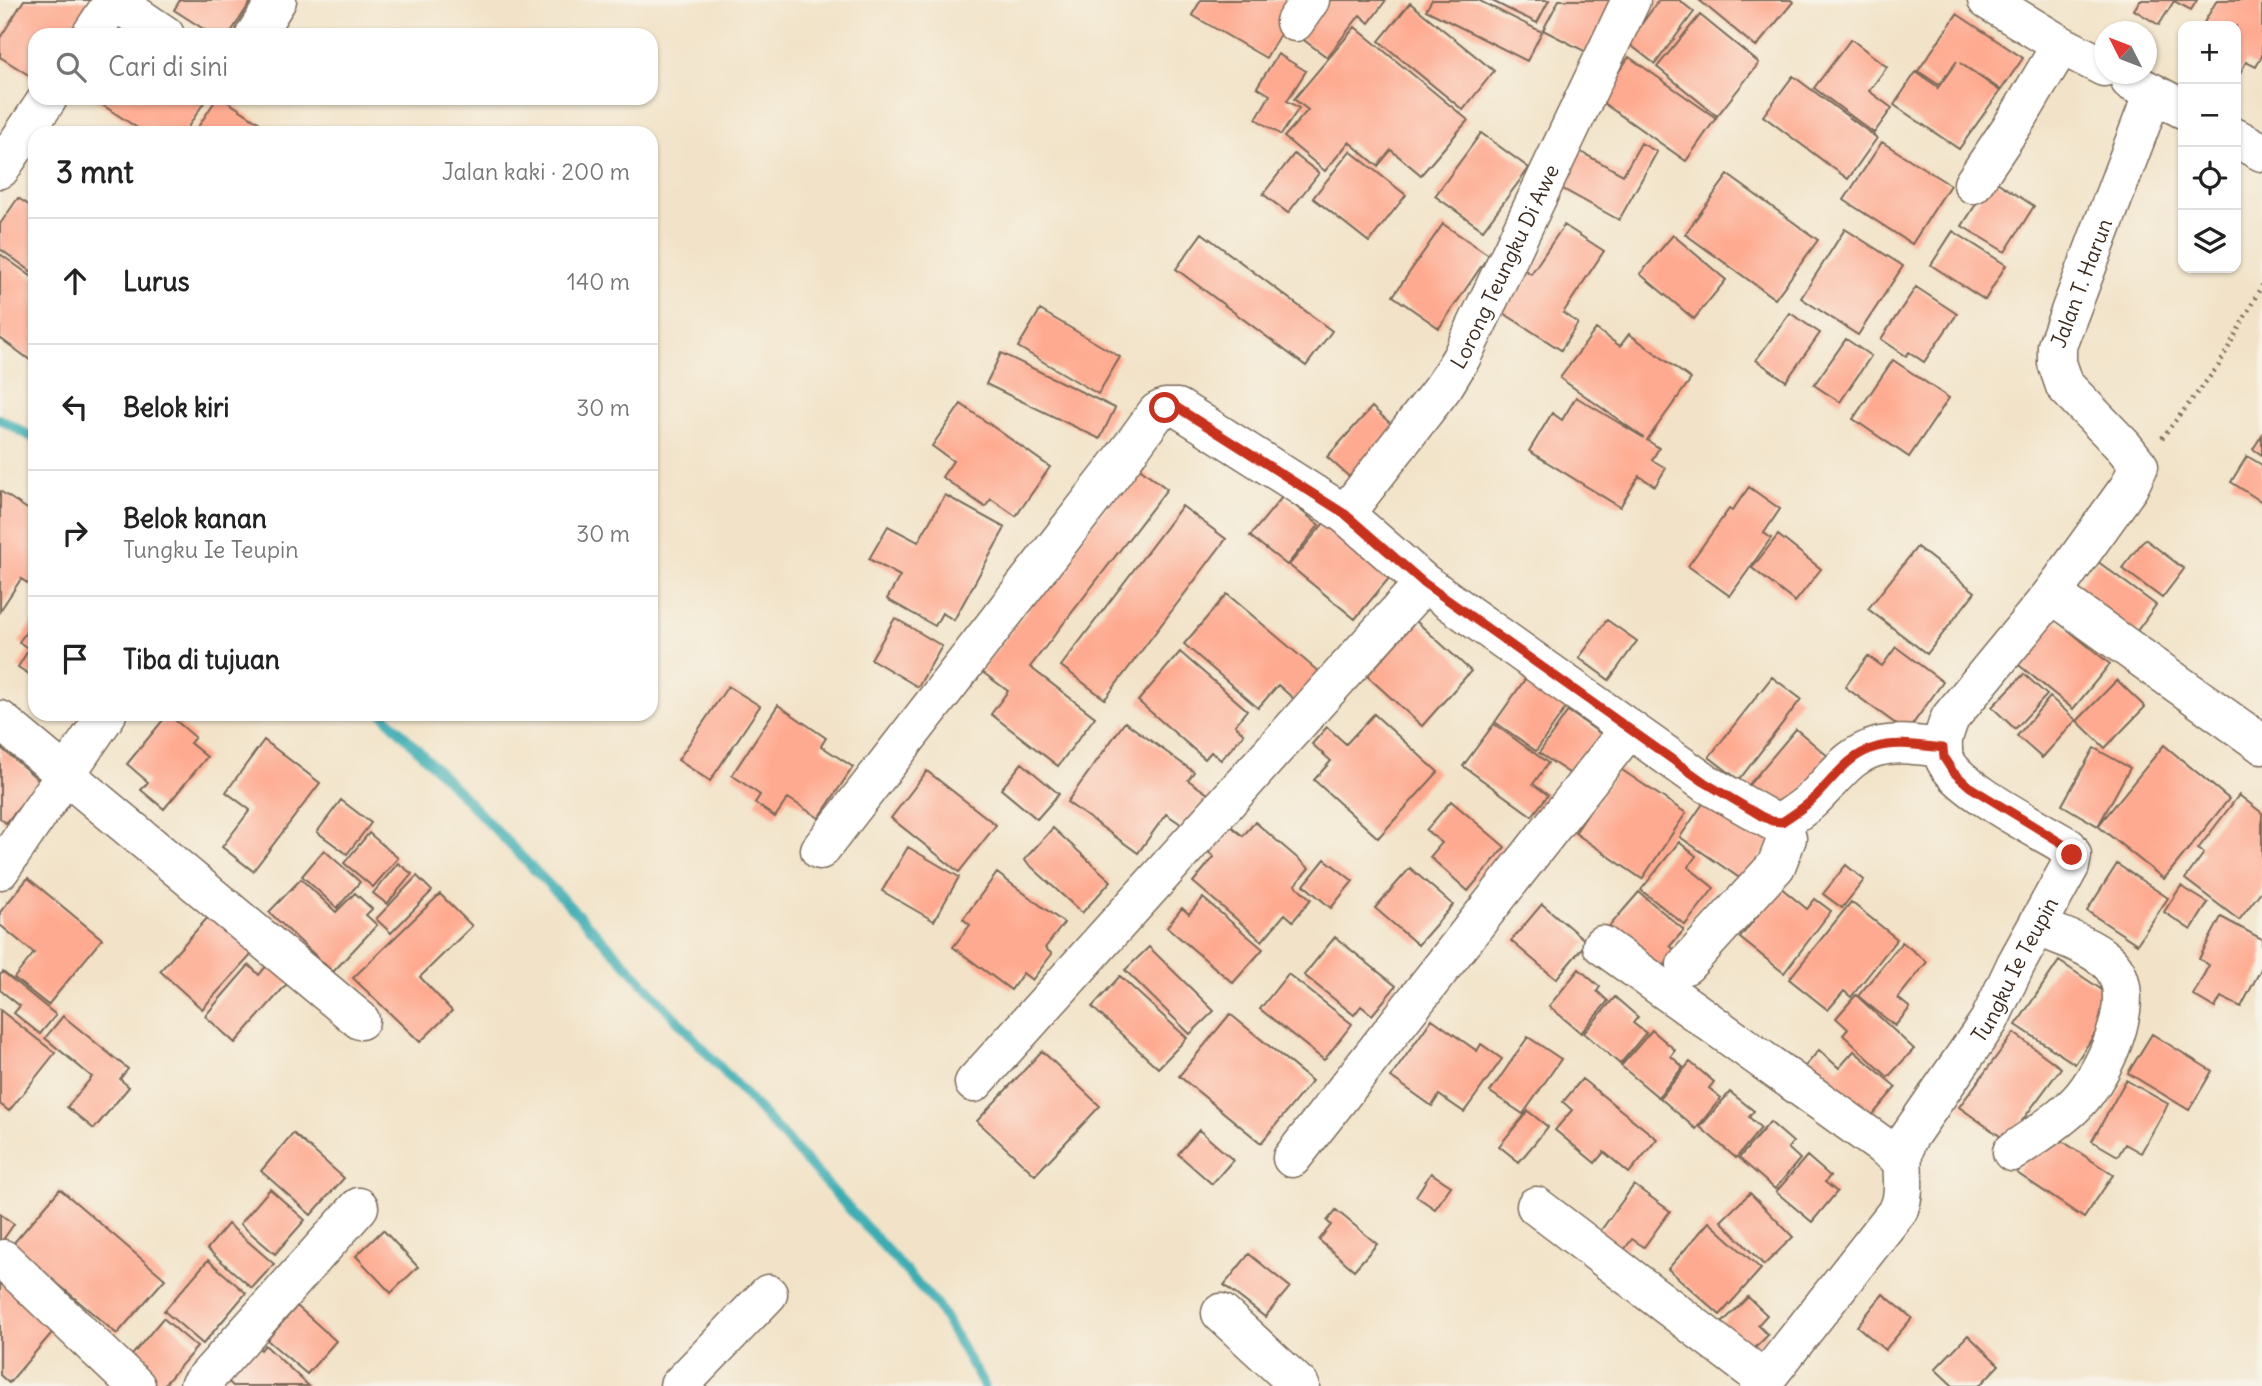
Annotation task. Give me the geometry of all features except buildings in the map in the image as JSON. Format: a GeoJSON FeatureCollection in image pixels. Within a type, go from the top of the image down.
{"type":"FeatureCollection","features":[{"type":"Feature","properties":{"kind":"street"},"geometry":{"type":"LineString","coordinates":[[96,28],[114,0],[156,28]]}},
{"type":"Feature","properties":{"kind":"street"},"geometry":{"type":"LineString","coordinates":[[259,28],[277,0]]}},
{"type":"Feature","properties":{"kind":"street","name":"Lorong Teungku Di Awe"},"geometry":{"type":"LineString","coordinates":[[1345,514],[1444,386],[1461,358],[1631,0]]}},
{"type":"Feature","properties":{"kind":"street"},"geometry":{"type":"LineString","coordinates":[[1987,0],[2061,45],[2094,62]]}},
{"type":"Feature","properties":{"kind":"street"},"geometry":{"type":"LineString","coordinates":[[1973,184],[2020,114],[2061,45]]}},
{"type":"Feature","properties":{"kind":"street"},"geometry":{"type":"LineString","coordinates":[[2135,84],[2168,101]]}},
{"type":"Feature","properties":{"kind":"street","name":"Jalan T. Harun"},"geometry":{"type":"LineString","coordinates":[[2139,466],[2065,386],[2057,363],[2057,346],[2168,101]]}},
{"type":"Feature","properties":{"kind":"street"},"geometry":{"type":"LineString","coordinates":[[29,126],[43,105]]}},
{"type":"Feature","properties":{"kind":"street"},"geometry":{"type":"LineString","coordinates":[[0,169],[28,128]]}},
{"type":"Feature","properties":{"kind":"street"},"geometry":{"type":"LineString","coordinates":[[2241,141],[2262,152]]}},
{"type":"Feature","properties":{"kind":"street"},"geometry":{"type":"LineString","coordinates":[[820,850],[1157,412],[1165,408],[1178,408],[1345,514],[1424,583],[1629,729],[1716,789],[1761,816],[1782,822],[1813,800],[1840,768],[1855,757],[1877,747],[1903,745],[1943,748],[1943,737],[1950,718],[2052,594],[2129,487],[2139,466]]}},
{"type":"Feature","properties":{"kind":"street"},"geometry":{"type":"LineString","coordinates":[[974,1083],[1424,583]]}},
{"type":"Feature","properties":{"kind":"street"},"geometry":{"type":"LineString","coordinates":[[2052,594],[2262,744]]}},
{"type":"Feature","properties":{"kind":"street"},"geometry":{"type":"LineString","coordinates":[[0,720],[360,1020]]}},
{"type":"Feature","properties":{"kind":"street"},"geometry":{"type":"LineString","coordinates":[[0,870],[102,721]]}},
{"type":"Feature","properties":{"kind":"street"},"geometry":{"type":"LineString","coordinates":[[1292,1158],[1629,729]]}},
{"type":"Feature","properties":{"kind":"street","name":"Tungku Ie Teupin"},"geometry":{"type":"LineString","coordinates":[[1763,1383],[1899,1209],[1905,1186],[1901,1159],[1908,1138],[1989,1021],[2016,964],[2070,866],[2071,851],[2068,847],[1970,787],[1953,772],[1944,758],[1943,748]]}},
{"type":"Feature","properties":{"kind":"street"},"geometry":{"type":"LineString","coordinates":[[1686,965],[1776,866],[1787,838],[1782,822]]}},
{"type":"Feature","properties":{"kind":"street"},"geometry":{"type":"LineString","coordinates":[[2012,1152],[2083,1097],[2116,1036],[2121,1007],[2120,979],[2107,960],[2038,927]]}},
{"type":"Feature","properties":{"kind":"street"},"geometry":{"type":"LineString","coordinates":[[1602,944],[1901,1159]]}},
{"type":"Feature","properties":{"kind":"street"},"geometry":{"type":"LineString","coordinates":[[1536,1206],[1763,1383]]}},
{"type":"Feature","properties":{"kind":"street"},"geometry":{"type":"LineString","coordinates":[[199,1386],[359,1207]]}},
{"type":"Feature","properties":{"kind":"street"},"geometry":{"type":"LineString","coordinates":[[3,1259],[135,1386]]}},
{"type":"Feature","properties":{"kind":"street"},"geometry":{"type":"LineString","coordinates":[[679,1386],[768,1294]]}},
{"type":"Feature","properties":{"kind":"street"},"geometry":{"type":"LineString","coordinates":[[1222,1313],[1300,1386]]}},
{"type":"Feature","properties":{"kind":"path"},"geometry":{"type":"LineString","coordinates":[[2139,466],[2219,365],[2262,285]]}},
{"type":"Feature","properties":{"kind":"waterway"},"geometry":{"type":"LineString","coordinates":[[0,419],[28,435]]}},
{"type":"Feature","properties":{"kind":"waterway"},"geometry":{"type":"LineString","coordinates":[[390,721],[626,964],[937,1305],[984,1386]]}},
{"type":"Feature","properties":{"kind":"route"},"geometry":{"type":"LineString","coordinates":[[1165,408],[1178,408],[1345,514],[1424,583],[1704,782],[1761,816],[1782,822],[1813,800],[1840,768],[1855,757],[1877,747],[1903,745],[1943,748],[1944,758],[1953,772],[1970,787],[2068,847],[2072,855]]}}]}
